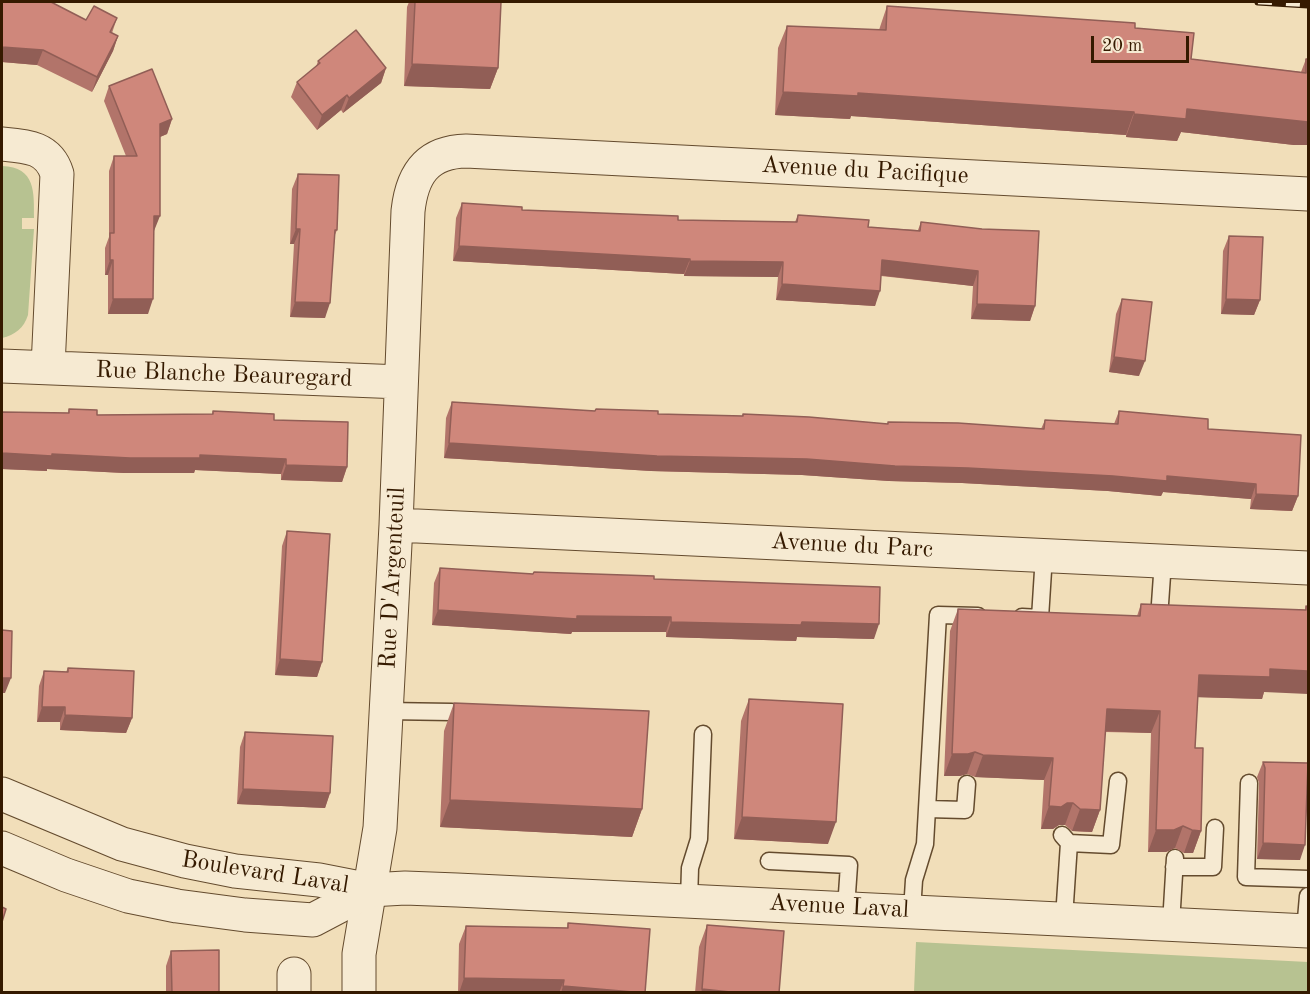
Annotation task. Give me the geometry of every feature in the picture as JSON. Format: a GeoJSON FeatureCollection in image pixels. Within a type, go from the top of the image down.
{"type":"FeatureCollection","features":[{"type":"Feature","properties":{"kind":"street"},"geometry":{"type":"LineString","coordinates":[[2,144],[26,146],[40,151],[51,160],[57,174],[48,367]]}},
{"type":"Feature","properties":{"kind":"street","name":"Avenue du Pacifique"},"geometry":{"type":"LineString","coordinates":[[425,167],[444,154],[466,152],[1308,194]]}},
{"type":"Feature","properties":{"kind":"street","name":"Rue D'Argenteuil"},"geometry":{"type":"LineString","coordinates":[[359,993],[359,954],[380,828],[396,525],[409,199],[415,179],[425,167]]}},
{"type":"Feature","properties":{"kind":"street","name":"Rue Blanche Beauregard"},"geometry":{"type":"LineString","coordinates":[[2,366],[401,382]]}},
{"type":"Feature","properties":{"kind":"street","name":"Avenue du Parc"},"geometry":{"type":"LineString","coordinates":[[396,525],[1308,568]]}},
{"type":"Feature","properties":{"kind":"street","name":"Boulevard Laval"},"geometry":{"type":"LineString","coordinates":[[2,794],[104,837],[165,857],[235,871],[319,880],[370,890]]}},
{"type":"Feature","properties":{"kind":"street","name":"Boulevard Laval"},"geometry":{"type":"LineString","coordinates":[[2,848],[66,875],[128,896],[177,906],[245,915],[313,920],[370,890]]}},
{"type":"Feature","properties":{"kind":"street","name":"Avenue Laval"},"geometry":{"type":"LineString","coordinates":[[370,890],[431,889],[1307,931]]}},
{"type":"Feature","properties":{"kind":"lane"},"geometry":{"type":"LineString","coordinates":[[912,911],[914,880],[925,843],[938,615],[1040,618],[1044,555]]}},
{"type":"Feature","properties":{"kind":"lane"},"geometry":{"type":"LineString","coordinates":[[1159,618],[1162,561]]}},
{"type":"Feature","properties":{"kind":"lane"},"geometry":{"type":"LineString","coordinates":[[386,711],[452,712]]}},
{"type":"Feature","properties":{"kind":"lane"},"geometry":{"type":"LineString","coordinates":[[689,901],[690,868],[699,839],[703,734]]}},
{"type":"Feature","properties":{"kind":"lane"},"geometry":{"type":"LineString","coordinates":[[1064,918],[1065,839],[1111,845],[1118,781]]}},
{"type":"Feature","properties":{"kind":"lane"},"geometry":{"type":"LineString","coordinates":[[1249,783],[1246,877],[1308,879]]}},
{"type":"Feature","properties":{"kind":"lane"},"geometry":{"type":"LineString","coordinates":[[927,809],[965,810],[967,784]]}},
{"type":"Feature","properties":{"kind":"lane"},"geometry":{"type":"LineString","coordinates":[[1171,924],[1174,862],[1213,867],[1215,828]]}},
{"type":"Feature","properties":{"kind":"lane"},"geometry":{"type":"LineString","coordinates":[[769,861],[853,860],[846,908]]}},
{"type":"Feature","properties":{"kind":"lane"},"geometry":{"type":"LineString","coordinates":[[1307,931],[1308,896]]}},
{"type":"Feature","properties":{"kind":"green space"},"geometry":{"type":"Polygon","coordinates":[[[2,166],[13,167],[21,171],[31,183],[34,218],[22,218],[22,229],[34,229],[28,315],[18,330],[2,338],[2,166]]]}},
{"type":"Feature","properties":{"kind":"green space"},"geometry":{"type":"Polygon","coordinates":[[[916,942],[1308,962],[1308,992],[914,992],[916,942]]]}},
{"type":"Feature","properties":{"kind":"building"},"geometry":{"type":"Polygon","coordinates":[[[2,2],[51,2],[86,20],[94,6],[117,18],[110,32],[118,36],[97,77],[43,50],[2,47],[2,2]]]}},
{"type":"Feature","properties":{"kind":"building"},"geometry":{"type":"Polygon","coordinates":[[[415,2],[501,2],[498,68],[412,64],[415,2]]]}},
{"type":"Feature","properties":{"kind":"building"},"geometry":{"type":"Polygon","coordinates":[[[887,6],[1135,23],[1135,28],[1194,33],[1191,59],[1306,73],[1306,59],[1308,59],[1308,122],[1187,109],[1186,119],[1134,114],[1134,112],[858,93],[858,96],[783,92],[787,26],[886,30],[887,6]]]}},
{"type":"Feature","properties":{"kind":"building"},"geometry":{"type":"Polygon","coordinates":[[[356,30],[386,68],[349,98],[347,95],[322,115],[297,82],[320,63],[318,61],[356,30]]]}},
{"type":"Feature","properties":{"kind":"building"},"geometry":{"type":"Polygon","coordinates":[[[152,69],[172,119],[160,124],[160,216],[154,216],[153,299],[113,299],[110,233],[114,233],[114,156],[137,156],[109,86],[152,69]]]}},
{"type":"Feature","properties":{"kind":"building"},"geometry":{"type":"Polygon","coordinates":[[[298,174],[339,175],[337,230],[335,230],[330,303],[295,302],[300,229],[296,229],[298,174]]]}},
{"type":"Feature","properties":{"kind":"building"},"geometry":{"type":"Polygon","coordinates":[[[462,203],[522,207],[522,210],[678,216],[678,220],[797,222],[798,215],[869,220],[868,227],[920,231],[921,222],[982,229],[1039,231],[1035,306],[977,304],[978,271],[882,260],[880,291],[782,284],[783,262],[690,261],[690,259],[459,246],[462,203]]]}},
{"type":"Feature","properties":{"kind":"building"},"geometry":{"type":"Polygon","coordinates":[[[1229,236],[1263,237],[1260,300],[1226,299],[1229,236]]]}},
{"type":"Feature","properties":{"kind":"building"},"geometry":{"type":"Polygon","coordinates":[[[1122,299],[1152,302],[1145,361],[1114,357],[1122,299]]]}},
{"type":"Feature","properties":{"kind":"building"},"geometry":{"type":"Polygon","coordinates":[[[452,402],[595,411],[596,409],[658,411],[658,414],[743,416],[743,414],[888,424],[888,422],[958,423],[1044,429],[1045,420],[1118,424],[1119,411],[1208,419],[1208,429],[1301,435],[1298,496],[1256,494],[1256,484],[1167,476],[1167,481],[807,459],[657,456],[449,443],[452,402]]]}},
{"type":"Feature","properties":{"kind":"building"},"geometry":{"type":"Polygon","coordinates":[[[69,409],[97,410],[97,415],[213,414],[213,411],[274,414],[274,420],[348,422],[347,467],[286,465],[286,459],[200,455],[200,458],[130,458],[2,453],[2,412],[69,413],[69,409]]]}},
{"type":"Feature","properties":{"kind":"building"},"geometry":{"type":"Polygon","coordinates":[[[287,531],[330,534],[322,662],[280,659],[287,531]]]}},
{"type":"Feature","properties":{"kind":"building"},"geometry":{"type":"Polygon","coordinates":[[[440,568],[533,574],[534,572],[654,576],[654,579],[880,587],[879,624],[671,622],[671,617],[577,616],[577,619],[438,610],[440,568]]]}},
{"type":"Feature","properties":{"kind":"building"},"geometry":{"type":"Polygon","coordinates":[[[1141,604],[1306,610],[1306,606],[1308,607],[1308,671],[1270,669],[1270,677],[1199,675],[1195,748],[1203,748],[1201,831],[1183,826],[1174,830],[1156,830],[1160,711],[1107,709],[1100,810],[1080,809],[1073,803],[1067,803],[1061,807],[1049,806],[1053,758],[983,755],[975,752],[952,754],[958,609],[1140,616],[1141,604]]]}},
{"type":"Feature","properties":{"kind":"building"},"geometry":{"type":"Polygon","coordinates":[[[2,630],[12,631],[11,678],[2,678],[2,630]]]}},
{"type":"Feature","properties":{"kind":"building"},"geometry":{"type":"Polygon","coordinates":[[[68,668],[134,671],[132,718],[65,715],[65,707],[42,707],[44,671],[68,672],[68,668]]]}},
{"type":"Feature","properties":{"kind":"building"},"geometry":{"type":"Polygon","coordinates":[[[749,699],[843,704],[836,822],[742,817],[749,699]]]}},
{"type":"Feature","properties":{"kind":"building"},"geometry":{"type":"Polygon","coordinates":[[[454,703],[649,711],[642,809],[450,800],[454,703]]]}},
{"type":"Feature","properties":{"kind":"building"},"geometry":{"type":"Polygon","coordinates":[[[245,732],[333,736],[330,793],[243,789],[245,732]]]}},
{"type":"Feature","properties":{"kind":"building"},"geometry":{"type":"Polygon","coordinates":[[[1263,762],[1308,763],[1305,845],[1263,843],[1265,768],[1263,762]]]}},
{"type":"Feature","properties":{"kind":"building"},"geometry":{"type":"Polygon","coordinates":[[[2,907],[6,909],[2,922],[2,907]]]}},
{"type":"Feature","properties":{"kind":"building"},"geometry":{"type":"Polygon","coordinates":[[[568,923],[650,929],[645,993],[563,986],[564,980],[464,978],[466,926],[568,928],[568,923]]]}},
{"type":"Feature","properties":{"kind":"building"},"geometry":{"type":"Polygon","coordinates":[[[707,925],[784,931],[779,993],[740,993],[702,989],[707,925]]]}},
{"type":"Feature","properties":{"kind":"building"},"geometry":{"type":"Polygon","coordinates":[[[219,950],[219,993],[172,993],[171,951],[219,950]]]}},
{"type":"Feature","properties":{"kind":"railway"},"geometry":{"type":"LineString","coordinates":[[1258,2],[1308,5]]}}]}
